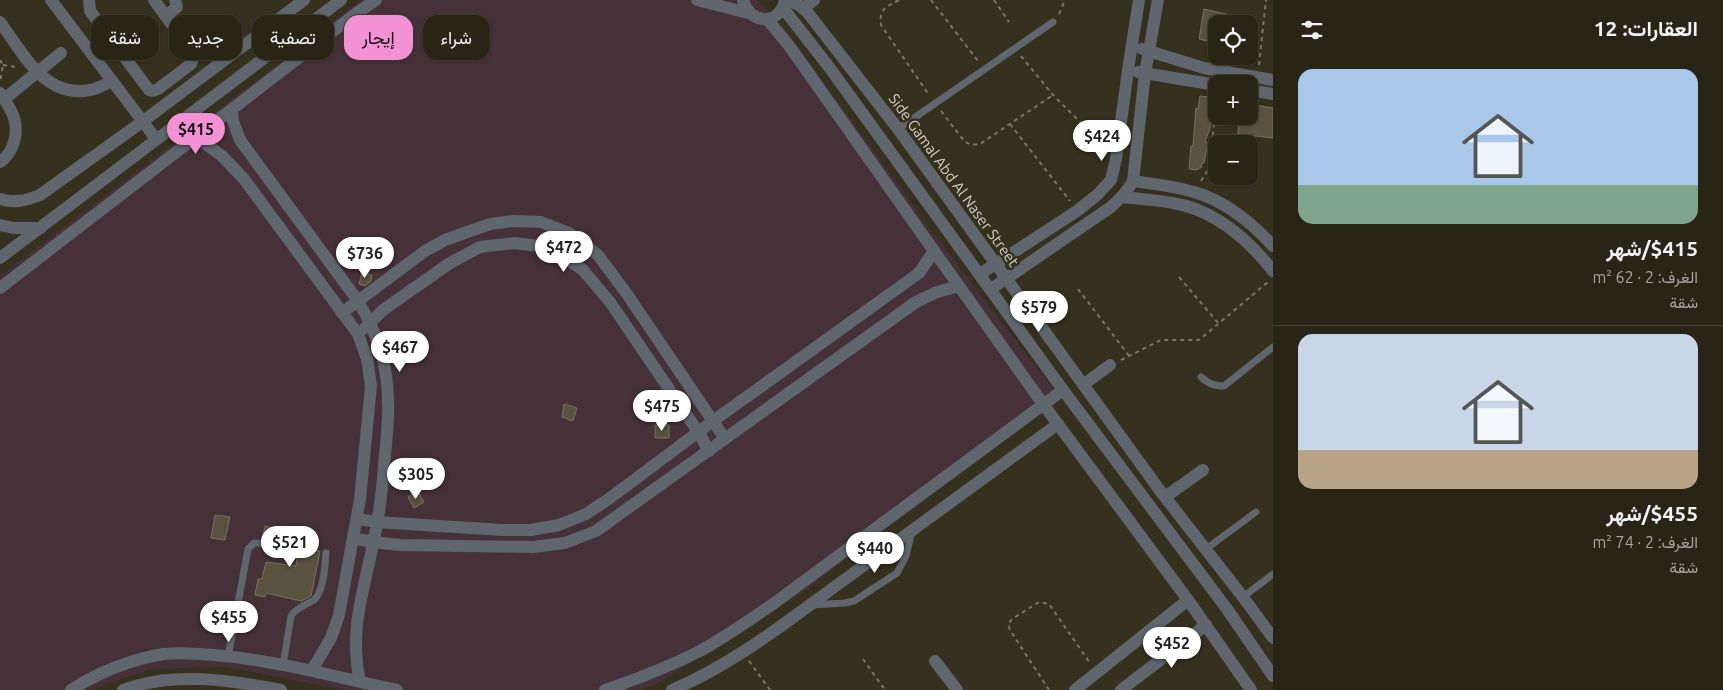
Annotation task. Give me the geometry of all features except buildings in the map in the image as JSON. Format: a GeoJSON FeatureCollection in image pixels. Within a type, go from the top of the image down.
{"type":"FeatureCollection","features":[{"type":"Feature","properties":{"kind":"street"},"geometry":{"type":"LineString","coordinates":[[51,0],[156,140]]}},
{"type":"Feature","properties":{"kind":"street"},"geometry":{"type":"LineString","coordinates":[[89,0],[90,11],[149,90],[153,91],[158,90],[194,60],[194,55],[154,0]]}},
{"type":"Feature","properties":{"kind":"street"},"geometry":{"type":"LineString","coordinates":[[166,16],[177,7],[175,0]]}},
{"type":"Feature","properties":{"kind":"street"},"geometry":{"type":"LineString","coordinates":[[0,199],[5,201],[23,201],[40,195],[142,122],[304,0]]}},
{"type":"Feature","properties":{"kind":"street"},"geometry":{"type":"LineString","coordinates":[[0,258],[341,0]]}},
{"type":"Feature","properties":{"kind":"street"},"geometry":{"type":"LineString","coordinates":[[0,288],[376,0]]}},
{"type":"Feature","properties":{"kind":"street"},"geometry":{"type":"LineString","coordinates":[[697,0],[748,12],[760,19],[773,17],[785,3],[829,67],[1063,390],[1227,609],[1273,676]]}},
{"type":"Feature","properties":{"kind":"street"},"geometry":{"type":"LineString","coordinates":[[743,0],[748,12]]}},
{"type":"Feature","properties":{"kind":"street"},"geometry":{"type":"LineString","coordinates":[[804,8],[814,0]]}},
{"type":"Feature","properties":{"kind":"street"},"geometry":{"type":"LineString","coordinates":[[980,274],[1077,211],[1097,195],[1110,180],[1116,159],[1140,0]]}},
{"type":"Feature","properties":{"kind":"street"},"geometry":{"type":"LineString","coordinates":[[991,289],[1123,198],[1133,181],[1145,73],[1158,0]]}},
{"type":"Feature","properties":{"kind":"street","name":"Side Gamal Abd Al Naser Street"},"geometry":{"type":"LineString","coordinates":[[785,3],[804,8],[898,129],[1163,494],[1273,638]]}},
{"type":"Feature","properties":{"kind":"street"},"geometry":{"type":"LineString","coordinates":[[767,19],[790,47],[934,252],[1043,404],[1188,600],[1251,690]]}},
{"type":"Feature","properties":{"kind":"street"},"geometry":{"type":"LineString","coordinates":[[0,22],[38,72],[50,84],[68,91],[91,90],[112,81]]}},
{"type":"Feature","properties":{"kind":"street"},"geometry":{"type":"LineString","coordinates":[[1132,45],[1204,68],[1245,75]]}},
{"type":"Feature","properties":{"kind":"street"},"geometry":{"type":"LineString","coordinates":[[1,91],[8,96],[62,53]]}},
{"type":"Feature","properties":{"kind":"street"},"geometry":{"type":"LineString","coordinates":[[1128,70],[1208,84]]}},
{"type":"Feature","properties":{"kind":"street"},"geometry":{"type":"LineString","coordinates":[[1258,77],[1273,80]]}},
{"type":"Feature","properties":{"kind":"street"},"geometry":{"type":"LineString","coordinates":[[0,162],[9,156],[15,138],[14,119],[1,91]]}},
{"type":"Feature","properties":{"kind":"street"},"geometry":{"type":"LineString","coordinates":[[1258,92],[1273,94]]}},
{"type":"Feature","properties":{"kind":"street"},"geometry":{"type":"LineString","coordinates":[[232,110],[236,131],[246,149],[358,301],[377,339],[384,362],[388,400],[386,449],[374,542],[355,627],[355,654],[360,682]]}},
{"type":"Feature","properties":{"kind":"street"},"geometry":{"type":"LineString","coordinates":[[196,137],[222,156],[244,179],[358,334],[367,359],[371,386],[357,519],[336,627],[326,649],[312,670]]}},
{"type":"Feature","properties":{"kind":"street"},"geometry":{"type":"LineString","coordinates":[[1133,181],[1195,192],[1217,202],[1256,228],[1273,246]]}},
{"type":"Feature","properties":{"kind":"street"},"geometry":{"type":"LineString","coordinates":[[1123,198],[1174,203],[1213,216],[1232,228],[1248,242],[1273,271]]}},
{"type":"Feature","properties":{"kind":"street"},"geometry":{"type":"LineString","coordinates":[[342,314],[426,251],[445,240],[490,224],[513,221],[542,222],[569,233],[598,255],[627,294],[725,439]]}},
{"type":"Feature","properties":{"kind":"street"},"geometry":{"type":"LineString","coordinates":[[0,225],[14,228],[41,228]]}},
{"type":"Feature","properties":{"kind":"street"},"geometry":{"type":"LineString","coordinates":[[358,334],[383,310],[450,262],[480,247],[514,243],[539,246],[560,254],[583,270],[610,302],[709,450]]}},
{"type":"Feature","properties":{"kind":"street"},"geometry":{"type":"LineString","coordinates":[[357,519],[502,530],[531,530],[559,524],[586,514],[919,273],[934,252]]}},
{"type":"Feature","properties":{"kind":"street"},"geometry":{"type":"LineString","coordinates":[[353,538],[400,545],[533,548],[565,543],[596,531],[916,302],[937,292],[959,286]]}},
{"type":"Feature","properties":{"kind":"street"},"geometry":{"type":"LineString","coordinates":[[1083,385],[1110,365]]}},
{"type":"Feature","properties":{"kind":"street"},"geometry":{"type":"LineString","coordinates":[[605,690],[635,680],[698,652],[730,633],[773,604],[1063,390]]}},
{"type":"Feature","properties":{"kind":"street"},"geometry":{"type":"LineString","coordinates":[[672,690],[684,687],[742,652],[786,622],[1058,424]]}},
{"type":"Feature","properties":{"kind":"street"},"geometry":{"type":"LineString","coordinates":[[1146,503],[1203,470]]}},
{"type":"Feature","properties":{"kind":"street"},"geometry":{"type":"LineString","coordinates":[[1227,609],[1243,597]]}},
{"type":"Feature","properties":{"kind":"street"},"geometry":{"type":"LineString","coordinates":[[1075,690],[1188,600]]}},
{"type":"Feature","properties":{"kind":"street"},"geometry":{"type":"LineString","coordinates":[[773,604],[786,622]]}},
{"type":"Feature","properties":{"kind":"street"},"geometry":{"type":"LineString","coordinates":[[1120,690],[1206,626]]}},
{"type":"Feature","properties":{"kind":"street"},"geometry":{"type":"LineString","coordinates":[[71,690],[106,670],[131,661],[164,654],[207,654],[312,670],[397,690]]}},
{"type":"Feature","properties":{"kind":"street"},"geometry":{"type":"LineString","coordinates":[[935,661],[956,690]]}},
{"type":"Feature","properties":{"kind":"street"},"geometry":{"type":"LineString","coordinates":[[122,690],[138,684],[160,680],[190,679],[236,682],[281,690]]}},
{"type":"Feature","properties":{"kind":"lane"},"geometry":{"type":"LineString","coordinates":[[898,129],[1053,22]]}},
{"type":"Feature","properties":{"kind":"lane"},"geometry":{"type":"LineString","coordinates":[[1201,377],[1208,383],[1224,386],[1273,347]]}},
{"type":"Feature","properties":{"kind":"lane"},"geometry":{"type":"LineString","coordinates":[[1206,549],[1256,512]]}},
{"type":"Feature","properties":{"kind":"lane"},"geometry":{"type":"LineString","coordinates":[[809,605],[854,601],[897,573],[906,556],[912,530]]}},
{"type":"Feature","properties":{"kind":"lane"},"geometry":{"type":"LineString","coordinates":[[228,657],[248,549],[254,543],[276,544]]}},
{"type":"Feature","properties":{"kind":"lane"},"geometry":{"type":"LineString","coordinates":[[283,665],[291,616],[317,597],[321,591],[326,553]]}},
{"type":"Feature","properties":{"kind":"lane"},"geometry":{"type":"LineString","coordinates":[[1243,597],[1273,574]]}},
{"type":"Feature","properties":{"kind":"path"},"geometry":{"type":"LineString","coordinates":[[898,0],[884,8],[880,15],[881,25],[935,104],[965,142],[972,145],[980,144],[1053,95]]}},
{"type":"Feature","properties":{"kind":"path"},"geometry":{"type":"LineString","coordinates":[[931,0],[984,69]]}},
{"type":"Feature","properties":{"kind":"path"},"geometry":{"type":"LineString","coordinates":[[994,0],[1009,22]]}},
{"type":"Feature","properties":{"kind":"path"},"geometry":{"type":"LineString","coordinates":[[1053,22],[1061,11],[1065,0]]}},
{"type":"Feature","properties":{"kind":"path"},"geometry":{"type":"LineString","coordinates":[[1257,75],[1266,0]]}},
{"type":"Feature","properties":{"kind":"path"},"geometry":{"type":"LineString","coordinates":[[1014,49],[1053,95],[1116,159]]}},
{"type":"Feature","properties":{"kind":"path"},"geometry":{"type":"LineString","coordinates":[[0,60],[4,65],[1,91]]}},
{"type":"Feature","properties":{"kind":"path"},"geometry":{"type":"LineString","coordinates":[[1010,124],[1077,211]]}},
{"type":"Feature","properties":{"kind":"path"},"geometry":{"type":"LineString","coordinates":[[1195,192],[1209,168],[1214,125]]}},
{"type":"Feature","properties":{"kind":"path"},"geometry":{"type":"LineString","coordinates":[[1180,277],[1219,324]]}},
{"type":"Feature","properties":{"kind":"path"},"geometry":{"type":"LineString","coordinates":[[1078,289],[1130,357],[1160,340],[1199,340],[1273,277]]}},
{"type":"Feature","properties":{"kind":"path"},"geometry":{"type":"LineString","coordinates":[[1049,690],[1008,624],[1012,619],[1039,602],[1048,604],[1097,674]]}},
{"type":"Feature","properties":{"kind":"path"},"geometry":{"type":"LineString","coordinates":[[742,652],[770,690]]}},
{"type":"Feature","properties":{"kind":"path"},"geometry":{"type":"LineString","coordinates":[[863,659],[885,690]]}},
{"type":"Feature","properties":{"kind":"shaded area"},"geometry":{"type":"Polygon","coordinates":[[[361,0],[757,0],[784,27],[929,227],[1056,393],[808,589],[655,685],[638,690],[345,690],[225,667],[152,669],[89,690],[0,690],[0,276],[283,60],[334,60],[334,21],[361,0]]]}}]}
